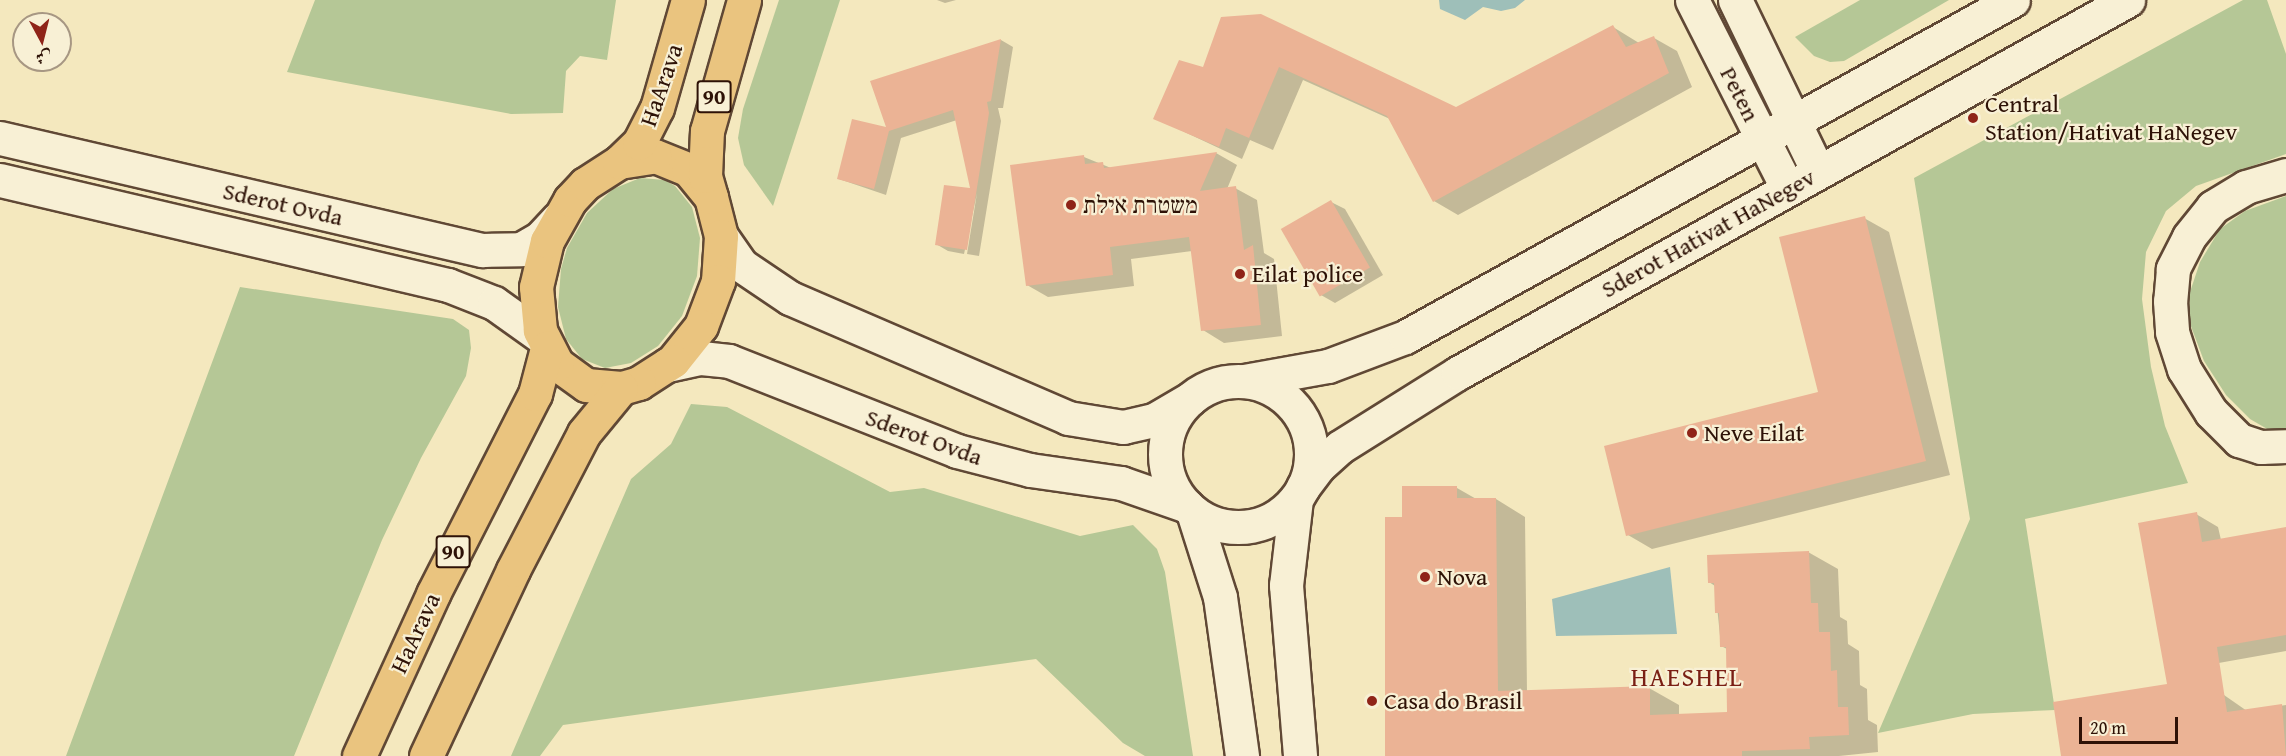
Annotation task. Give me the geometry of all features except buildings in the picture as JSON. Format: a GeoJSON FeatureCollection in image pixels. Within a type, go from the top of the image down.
{"type":"FeatureCollection","features":[{"type":"Feature","properties":{"kind":"highway","name":"HaArava"},"geometry":{"type":"LineString","coordinates":[[619,162],[639,143],[657,108],[688,0]]}},
{"type":"Feature","properties":{"kind":"highway","name":"90"},"geometry":{"type":"LineString","coordinates":[[711,197],[694,175],[672,160],[655,156],[619,162],[585,184],[558,219],[547,241],[536,287],[545,343],[570,376],[603,389],[621,388],[639,383],[667,365],[687,345],[711,304],[720,269],[721,236],[711,197],[705,176],[707,131],[744,0]]}},
{"type":"Feature","properties":{"kind":"highway","name":"HaArava"},"geometry":{"type":"LineString","coordinates":[[359,756],[433,594],[535,394],[545,343]]}},
{"type":"Feature","properties":{"kind":"highway","name":"90"},"geometry":{"type":"LineString","coordinates":[[426,756],[513,570],[584,433],[621,388]]}},
{"type":"Feature","properties":{"kind":"main road","name":"Peten"},"geometry":{"type":"LineString","coordinates":[[1692,0],[1788,189]]}},
{"type":"Feature","properties":{"kind":"main road","name":"Peten"},"geometry":{"type":"LineString","coordinates":[[1735,0],[1818,172]]}},
{"type":"Feature","properties":{"kind":"main road"},"geometry":{"type":"LineString","coordinates":[[721,236],[741,265],[790,298],[1068,418],[1124,427],[1154,420],[1215,385],[1328,366],[1405,337],[2013,0]]}},
{"type":"Feature","properties":{"kind":"main road","name":"Sderot Hativat HaNegev"},"geometry":{"type":"LineString","coordinates":[[1300,493],[1326,459],[1379,420],[2128,0]]}},
{"type":"Feature","properties":{"kind":"main road","name":"Sderot Ovda"},"geometry":{"type":"LineString","coordinates":[[0,138],[482,250],[521,249],[540,238],[558,219]]}},
{"type":"Feature","properties":{"kind":"main road"},"geometry":{"type":"LineString","coordinates":[[2286,175],[2246,187],[2213,207],[2189,237],[2173,269],[2170,301],[2172,332],[2184,369],[2211,412],[2239,441],[2261,447],[2286,446]]}},
{"type":"Feature","properties":{"kind":"main road","name":"Sderot Ovda"},"geometry":{"type":"LineString","coordinates":[[0,180],[448,285],[494,303],[545,343]]}},
{"type":"Feature","properties":{"kind":"main road","name":"Sderot Ovda"},"geometry":{"type":"LineString","coordinates":[[667,365],[701,358],[729,361],[957,452],[1030,470],[1121,483],[1190,509]]}},
{"type":"Feature","properties":{"kind":"main road"},"geometry":{"type":"LineString","coordinates":[[1244,381],[1272,389],[1302,418],[1311,446],[1300,493],[1286,585],[1300,756]]}},
{"type":"Feature","properties":{"kind":"main road"},"geometry":{"type":"LineString","coordinates":[[1190,399],[1173,421],[1165,448],[1168,477],[1190,509],[1220,597],[1242,756]]}},
{"type":"Feature","properties":{"kind":"main road"},"geometry":{"type":"LineString","coordinates":[[1190,509],[1218,524],[1247,527],[1275,517],[1300,493]]}},
{"type":"Feature","properties":{"kind":"green space"},"geometry":{"type":"Polygon","coordinates":[[[315,0],[616,0],[607,60],[580,56],[566,71],[563,113],[511,114],[287,72],[315,0]]]}},
{"type":"Feature","properties":{"kind":"green space"},"geometry":{"type":"Polygon","coordinates":[[[779,0],[840,0],[773,206],[744,165],[738,138],[743,109],[779,0]]]}},
{"type":"Feature","properties":{"kind":"green space"},"geometry":{"type":"Polygon","coordinates":[[[1860,0],[1949,0],[1844,61],[1830,62],[1814,56],[1795,37],[1860,0]]]}},
{"type":"Feature","properties":{"kind":"green space"},"geometry":{"type":"Polygon","coordinates":[[[2243,0],[2267,0],[2286,54],[2286,154],[2196,186],[2166,211],[2146,252],[2142,299],[2151,367],[2165,426],[2188,483],[2025,519],[2055,710],[1973,714],[1878,733],[1970,519],[1914,178],[2243,0]]]}},
{"type":"Feature","properties":{"kind":"green space"},"geometry":{"type":"Polygon","coordinates":[[[640,178],[665,180],[675,186],[692,207],[700,238],[697,276],[682,316],[658,346],[631,363],[605,368],[582,359],[566,339],[558,307],[561,269],[567,248],[587,213],[613,189],[640,178]]]}},
{"type":"Feature","properties":{"kind":"green space"},"geometry":{"type":"Polygon","coordinates":[[[2286,196],[2286,429],[2269,430],[2250,419],[2226,395],[2204,361],[2189,321],[2190,292],[2200,262],[2220,229],[2245,211],[2286,196]]]}},
{"type":"Feature","properties":{"kind":"green space"},"geometry":{"type":"Polygon","coordinates":[[[240,287],[453,319],[469,330],[471,348],[466,376],[421,458],[382,540],[294,756],[66,756],[240,287]]]}},
{"type":"Feature","properties":{"kind":"green space"},"geometry":{"type":"Polygon","coordinates":[[[691,404],[727,407],[890,492],[924,488],[1080,536],[1133,525],[1157,549],[1165,572],[1193,756],[1145,756],[1123,743],[1036,659],[563,725],[540,756],[511,756],[631,479],[671,444],[691,404]]]}},
{"type":"Feature","properties":{"kind":"water"},"geometry":{"type":"Polygon","coordinates":[[[1439,0],[1525,0],[1515,8],[1501,11],[1483,7],[1465,20],[1440,9],[1439,0]]]}},
{"type":"Feature","properties":{"kind":"water"},"geometry":{"type":"Polygon","coordinates":[[[1670,567],[1677,634],[1556,636],[1552,599],[1670,567]]]}},
{"type":"Feature","properties":{"kind":"place","name":"Central Station/Hativat HaNegev"},"geometry":{"type":"Point","coordinates":[1973,118]}},
{"type":"Feature","properties":{"kind":"place","name":"משטרת אילת"},"geometry":{"type":"Point","coordinates":[1071,205]}},
{"type":"Feature","properties":{"kind":"place","name":"Eilat police"},"geometry":{"type":"Point","coordinates":[1240,274]}},
{"type":"Feature","properties":{"kind":"place","name":"Neve Eilat"},"geometry":{"type":"Point","coordinates":[1692,433]}},
{"type":"Feature","properties":{"kind":"place","name":"Nova"},"geometry":{"type":"Point","coordinates":[1425,577]}},
{"type":"Feature","properties":{"kind":"place","name":"Casa do Brasil"},"geometry":{"type":"Point","coordinates":[1372,701]}},
{"type":"Feature","properties":{"kind":"district","name":"HAESHEL"},"geometry":{"type":"Point","coordinates":[1687,677]}}]}
